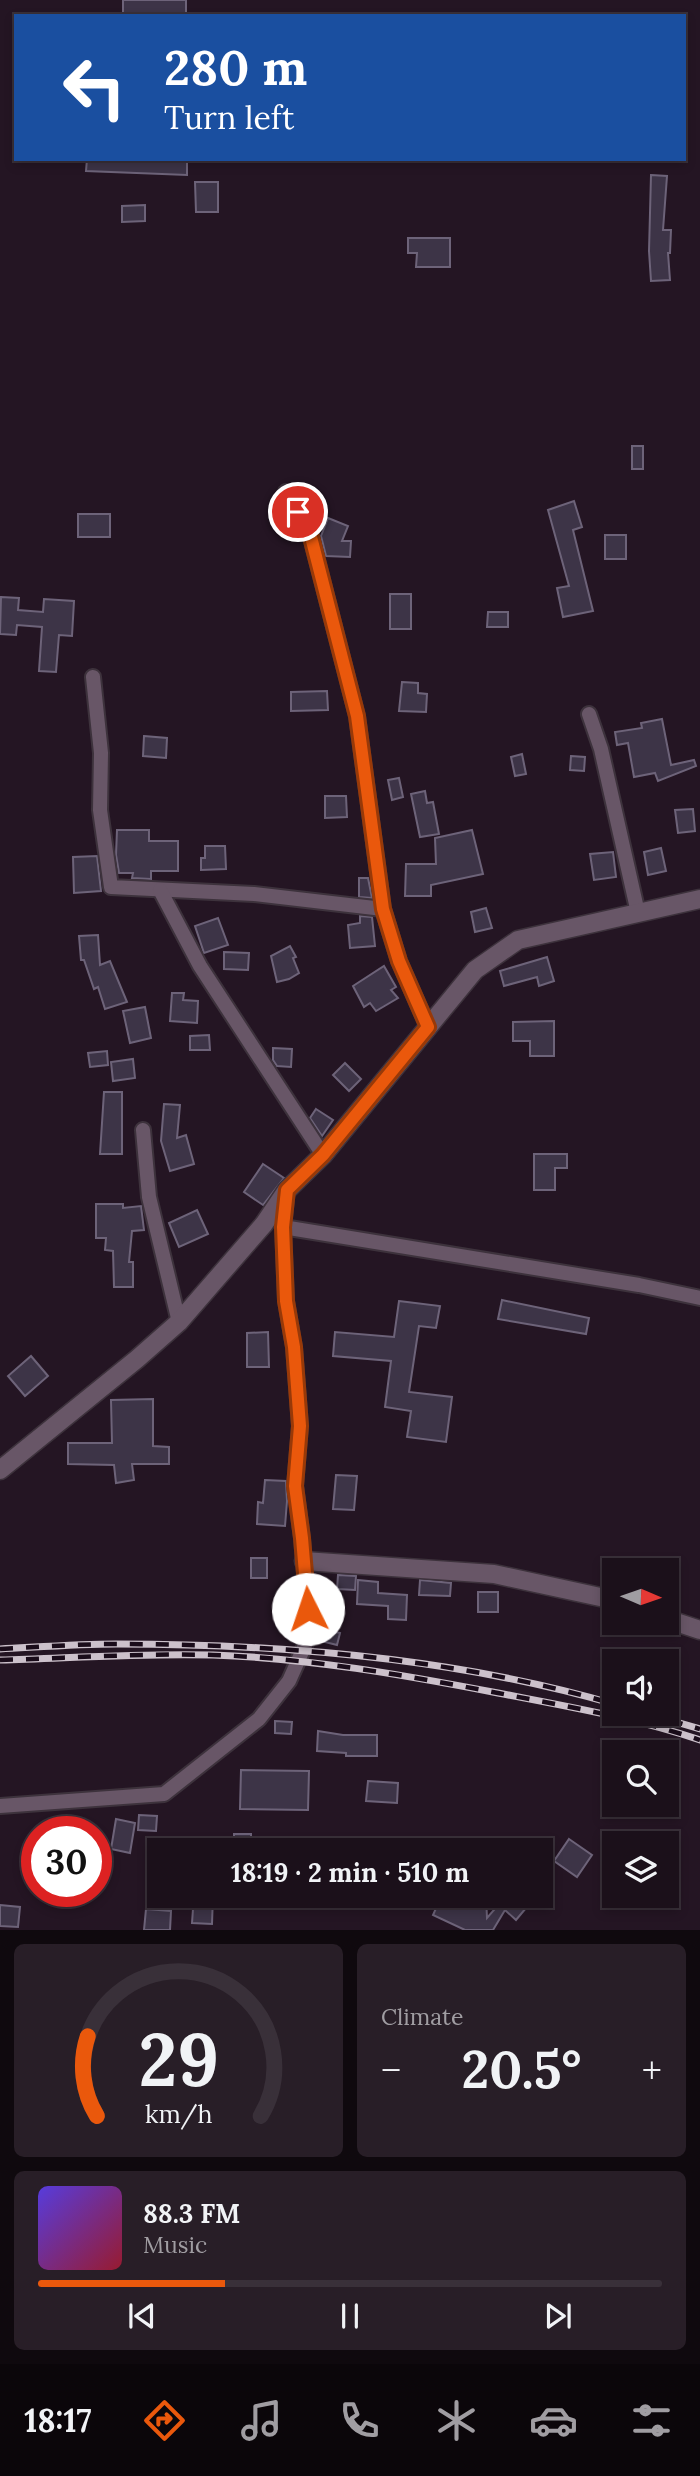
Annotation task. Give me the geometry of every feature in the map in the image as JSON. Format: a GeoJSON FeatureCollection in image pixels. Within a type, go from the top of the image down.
{"type":"FeatureCollection","features":[{"type":"Feature","properties":{"kind":"street"},"geometry":{"type":"LineString","coordinates":[[286,492],[310,533],[357,716],[383,909],[399,961],[428,1027]]}},
{"type":"Feature","properties":{"kind":"street"},"geometry":{"type":"LineString","coordinates":[[93,677],[101,753],[100,810],[111,887],[254,894],[383,909]]}},
{"type":"Feature","properties":{"kind":"street"},"geometry":{"type":"LineString","coordinates":[[589,714],[601,750],[638,913]]}},
{"type":"Feature","properties":{"kind":"street"},"geometry":{"type":"LineString","coordinates":[[160,890],[200,966],[323,1155]]}},
{"type":"Feature","properties":{"kind":"street"},"geometry":{"type":"LineString","coordinates":[[0,1470],[179,1322],[264,1224],[287,1190],[323,1155],[475,970],[519,940],[700,899]]}},
{"type":"Feature","properties":{"kind":"street"},"geometry":{"type":"LineString","coordinates":[[144,1130],[149,1197],[179,1322]]}},
{"type":"Feature","properties":{"kind":"street"},"geometry":{"type":"LineString","coordinates":[[0,1806],[164,1794],[259,1719],[289,1681],[310,1634],[295,1486],[300,1426],[294,1347],[286,1301],[283,1227],[287,1190]]}},
{"type":"Feature","properties":{"kind":"street"},"geometry":{"type":"LineString","coordinates":[[283,1227],[639,1284],[700,1298]]}},
{"type":"Feature","properties":{"kind":"street"},"geometry":{"type":"LineString","coordinates":[[304,1561],[494,1574],[602,1597]]}},
{"type":"Feature","properties":{"kind":"street"},"geometry":{"type":"LineString","coordinates":[[679,1623],[700,1630]]}},
{"type":"Feature","properties":{"kind":"building"},"geometry":{"type":"Polygon","coordinates":[[[123,0],[186,0],[186,14],[123,14],[123,0]]]}},
{"type":"Feature","properties":{"kind":"building"},"geometry":{"type":"Polygon","coordinates":[[[87,161],[187,161],[187,175],[86,171],[87,161]]]}},
{"type":"Feature","properties":{"kind":"building"},"geometry":{"type":"Polygon","coordinates":[[[651,175],[667,176],[663,230],[671,230],[668,253],[670,280],[651,281],[651,175]]]}},
{"type":"Feature","properties":{"kind":"building"},"geometry":{"type":"Polygon","coordinates":[[[195,182],[218,182],[218,212],[196,212],[195,182]]]}},
{"type":"Feature","properties":{"kind":"building"},"geometry":{"type":"Polygon","coordinates":[[[145,205],[145,221],[122,222],[122,206],[145,205]]]}},
{"type":"Feature","properties":{"kind":"building"},"geometry":{"type":"Polygon","coordinates":[[[408,238],[450,238],[450,267],[416,267],[417,253],[408,253],[408,238]]]}},
{"type":"Feature","properties":{"kind":"building"},"geometry":{"type":"Polygon","coordinates":[[[632,446],[643,446],[643,469],[632,469],[632,446]]]}},
{"type":"Feature","properties":{"kind":"building"},"geometry":{"type":"Polygon","coordinates":[[[574,501],[582,527],[573,530],[593,611],[563,617],[557,588],[569,586],[548,510],[574,501]]]}},
{"type":"Feature","properties":{"kind":"building"},"geometry":{"type":"Polygon","coordinates":[[[78,514],[110,514],[110,537],[78,537],[78,514]]]}},
{"type":"Feature","properties":{"kind":"building"},"geometry":{"type":"Polygon","coordinates":[[[328,518],[348,526],[342,541],[351,541],[350,557],[326,556],[321,536],[328,518]]]}},
{"type":"Feature","properties":{"kind":"building"},"geometry":{"type":"Polygon","coordinates":[[[605,535],[626,535],[626,559],[605,559],[605,535]]]}},
{"type":"Feature","properties":{"kind":"building"},"geometry":{"type":"Polygon","coordinates":[[[390,594],[411,594],[411,629],[390,629],[390,594]]]}},
{"type":"Feature","properties":{"kind":"building"},"geometry":{"type":"Polygon","coordinates":[[[1,597],[19,598],[18,610],[43,612],[44,599],[74,601],[72,636],[59,635],[56,672],[39,671],[42,627],[17,625],[16,635],[0,634],[1,597]]]}},
{"type":"Feature","properties":{"kind":"building"},"geometry":{"type":"Polygon","coordinates":[[[488,612],[508,612],[508,627],[487,627],[488,612]]]}},
{"type":"Feature","properties":{"kind":"building"},"geometry":{"type":"Polygon","coordinates":[[[402,682],[418,683],[418,693],[427,694],[426,712],[399,711],[402,682]]]}},
{"type":"Feature","properties":{"kind":"building"},"geometry":{"type":"Polygon","coordinates":[[[327,691],[328,710],[291,711],[291,692],[327,691]]]}},
{"type":"Feature","properties":{"kind":"building"},"geometry":{"type":"Polygon","coordinates":[[[662,719],[671,765],[694,760],[696,766],[658,781],[655,773],[634,777],[628,743],[617,745],[615,732],[642,728],[641,723],[662,719]]]}},
{"type":"Feature","properties":{"kind":"building"},"geometry":{"type":"Polygon","coordinates":[[[144,736],[167,738],[166,758],[143,756],[144,736]]]}},
{"type":"Feature","properties":{"kind":"building"},"geometry":{"type":"Polygon","coordinates":[[[522,754],[526,774],[515,776],[511,757],[522,754]]]}},
{"type":"Feature","properties":{"kind":"building"},"geometry":{"type":"Polygon","coordinates":[[[571,756],[585,757],[584,771],[570,770],[571,756]]]}},
{"type":"Feature","properties":{"kind":"building"},"geometry":{"type":"Polygon","coordinates":[[[399,778],[403,797],[392,800],[388,780],[399,778]]]}},
{"type":"Feature","properties":{"kind":"building"},"geometry":{"type":"Polygon","coordinates":[[[425,791],[427,803],[433,802],[439,834],[420,837],[411,794],[425,791]]]}},
{"type":"Feature","properties":{"kind":"building"},"geometry":{"type":"Polygon","coordinates":[[[325,796],[346,796],[347,817],[325,818],[325,796]]]}},
{"type":"Feature","properties":{"kind":"building"},"geometry":{"type":"Polygon","coordinates":[[[693,809],[695,831],[678,833],[675,810],[693,809]]]}},
{"type":"Feature","properties":{"kind":"building"},"geometry":{"type":"Polygon","coordinates":[[[117,830],[149,830],[149,841],[178,841],[178,871],[151,871],[151,879],[132,878],[133,873],[119,873],[116,855],[117,830]]]}},
{"type":"Feature","properties":{"kind":"building"},"geometry":{"type":"Polygon","coordinates":[[[472,830],[483,874],[431,885],[431,896],[405,896],[406,864],[436,864],[435,838],[472,830]]]}},
{"type":"Feature","properties":{"kind":"building"},"geometry":{"type":"Polygon","coordinates":[[[205,846],[225,846],[226,869],[201,870],[205,846]]]}},
{"type":"Feature","properties":{"kind":"building"},"geometry":{"type":"Polygon","coordinates":[[[661,848],[666,871],[648,875],[644,852],[661,848]]]}},
{"type":"Feature","properties":{"kind":"building"},"geometry":{"type":"Polygon","coordinates":[[[613,852],[616,877],[594,880],[590,854],[613,852]]]}},
{"type":"Feature","properties":{"kind":"building"},"geometry":{"type":"Polygon","coordinates":[[[97,856],[101,891],[74,893],[73,857],[97,856]]]}},
{"type":"Feature","properties":{"kind":"building"},"geometry":{"type":"Polygon","coordinates":[[[359,878],[368,878],[372,898],[359,897],[359,878]]]}},
{"type":"Feature","properties":{"kind":"building"},"geometry":{"type":"Polygon","coordinates":[[[486,908],[492,928],[475,932],[471,912],[486,908]]]}},
{"type":"Feature","properties":{"kind":"building"},"geometry":{"type":"Polygon","coordinates":[[[360,916],[372,917],[375,946],[350,948],[348,925],[360,923],[360,916]]]}},
{"type":"Feature","properties":{"kind":"building"},"geometry":{"type":"Polygon","coordinates":[[[218,918],[228,945],[204,953],[195,926],[218,918]]]}},
{"type":"Feature","properties":{"kind":"building"},"geometry":{"type":"Polygon","coordinates":[[[98,935],[100,965],[110,961],[127,1002],[105,1009],[98,987],[94,989],[84,960],[81,960],[79,936],[98,935]]]}},
{"type":"Feature","properties":{"kind":"building"},"geometry":{"type":"Polygon","coordinates":[[[290,946],[296,957],[293,958],[299,973],[277,982],[271,956],[290,946]]]}},
{"type":"Feature","properties":{"kind":"building"},"geometry":{"type":"Polygon","coordinates":[[[224,952],[249,953],[248,970],[224,969],[224,952]]]}},
{"type":"Feature","properties":{"kind":"building"},"geometry":{"type":"Polygon","coordinates":[[[547,957],[554,981],[539,986],[537,977],[504,986],[500,971],[547,957]]]}},
{"type":"Feature","properties":{"kind":"building"},"geometry":{"type":"Polygon","coordinates":[[[384,966],[396,987],[391,990],[398,998],[376,1011],[370,1003],[364,1007],[353,986],[384,966]]]}},
{"type":"Feature","properties":{"kind":"building"},"geometry":{"type":"Polygon","coordinates":[[[172,993],[184,993],[183,1000],[198,1001],[197,1023],[170,1021],[172,993]]]}},
{"type":"Feature","properties":{"kind":"building"},"geometry":{"type":"Polygon","coordinates":[[[145,1007],[151,1038],[130,1043],[123,1011],[145,1007]]]}},
{"type":"Feature","properties":{"kind":"building"},"geometry":{"type":"Polygon","coordinates":[[[554,1021],[554,1056],[530,1056],[530,1041],[513,1041],[513,1022],[554,1021]]]}},
{"type":"Feature","properties":{"kind":"building"},"geometry":{"type":"Polygon","coordinates":[[[209,1035],[210,1050],[190,1050],[190,1036],[209,1035]]]}},
{"type":"Feature","properties":{"kind":"building"},"geometry":{"type":"Polygon","coordinates":[[[273,1048],[292,1049],[291,1067],[277,1066],[273,1060],[273,1048]]]}},
{"type":"Feature","properties":{"kind":"building"},"geometry":{"type":"Polygon","coordinates":[[[107,1051],[108,1065],[90,1067],[88,1053],[107,1051]]]}},
{"type":"Feature","properties":{"kind":"building"},"geometry":{"type":"Polygon","coordinates":[[[133,1059],[135,1078],[113,1081],[111,1062],[133,1059]]]}},
{"type":"Feature","properties":{"kind":"building"},"geometry":{"type":"Polygon","coordinates":[[[345,1063],[361,1079],[349,1091],[333,1075],[345,1063]]]}},
{"type":"Feature","properties":{"kind":"building"},"geometry":{"type":"Polygon","coordinates":[[[104,1092],[122,1092],[122,1154],[100,1154],[104,1092]]]}},
{"type":"Feature","properties":{"kind":"building"},"geometry":{"type":"Polygon","coordinates":[[[164,1104],[180,1105],[177,1138],[186,1135],[194,1164],[170,1171],[161,1141],[164,1104]]]}},
{"type":"Feature","properties":{"kind":"building"},"geometry":{"type":"Polygon","coordinates":[[[316,1109],[333,1120],[322,1136],[310,1118],[316,1109]]]}},
{"type":"Feature","properties":{"kind":"building"},"geometry":{"type":"Polygon","coordinates":[[[534,1154],[567,1154],[567,1168],[555,1168],[555,1190],[534,1190],[534,1154]]]}},
{"type":"Feature","properties":{"kind":"building"},"geometry":{"type":"Polygon","coordinates":[[[263,1164],[284,1178],[263,1205],[244,1192],[263,1164]]]}},
{"type":"Feature","properties":{"kind":"building"},"geometry":{"type":"Polygon","coordinates":[[[96,1204],[123,1204],[123,1208],[141,1206],[144,1230],[132,1231],[129,1262],[133,1262],[133,1287],[114,1287],[113,1251],[105,1250],[106,1238],[96,1238],[96,1204]]]}},
{"type":"Feature","properties":{"kind":"building"},"geometry":{"type":"Polygon","coordinates":[[[197,1210],[208,1234],[179,1247],[169,1223],[197,1210]]]}},
{"type":"Feature","properties":{"kind":"building"},"geometry":{"type":"Polygon","coordinates":[[[502,1300],[589,1318],[586,1334],[498,1319],[502,1300]]]}},
{"type":"Feature","properties":{"kind":"building"},"geometry":{"type":"Polygon","coordinates":[[[399,1301],[440,1306],[436,1328],[419,1326],[409,1392],[452,1397],[446,1442],[407,1437],[411,1411],[385,1407],[391,1361],[333,1356],[335,1332],[394,1337],[399,1301]]]}},
{"type":"Feature","properties":{"kind":"building"},"geometry":{"type":"Polygon","coordinates":[[[268,1332],[269,1367],[247,1367],[247,1333],[268,1332]]]}},
{"type":"Feature","properties":{"kind":"building"},"geometry":{"type":"Polygon","coordinates":[[[31,1356],[48,1376],[25,1396],[8,1376],[31,1356]]]}},
{"type":"Feature","properties":{"kind":"building"},"geometry":{"type":"Polygon","coordinates":[[[153,1399],[153,1446],[169,1447],[169,1464],[132,1464],[134,1480],[116,1483],[114,1465],[68,1464],[68,1443],[112,1443],[111,1400],[153,1399]]]}},
{"type":"Feature","properties":{"kind":"building"},"geometry":{"type":"Polygon","coordinates":[[[336,1475],[357,1476],[354,1510],[333,1509],[336,1475]]]}},
{"type":"Feature","properties":{"kind":"building"},"geometry":{"type":"Polygon","coordinates":[[[265,1480],[286,1481],[285,1526],[257,1524],[258,1502],[263,1503],[265,1480]]]}},
{"type":"Feature","properties":{"kind":"building"},"geometry":{"type":"Polygon","coordinates":[[[251,1558],[267,1558],[267,1578],[251,1578],[251,1558]]]}},
{"type":"Feature","properties":{"kind":"building"},"geometry":{"type":"Polygon","coordinates":[[[338,1575],[356,1576],[355,1590],[337,1589],[338,1575]]]}},
{"type":"Feature","properties":{"kind":"building"},"geometry":{"type":"Polygon","coordinates":[[[358,1580],[378,1582],[378,1593],[407,1595],[406,1620],[388,1619],[388,1606],[357,1604],[358,1580]]]}},
{"type":"Feature","properties":{"kind":"building"},"geometry":{"type":"Polygon","coordinates":[[[420,1580],[451,1583],[450,1596],[419,1595],[420,1580]]]}},
{"type":"Feature","properties":{"kind":"building"},"geometry":{"type":"Polygon","coordinates":[[[478,1592],[498,1592],[498,1612],[478,1612],[478,1592]]]}},
{"type":"Feature","properties":{"kind":"building"},"geometry":{"type":"Polygon","coordinates":[[[323,1629],[340,1633],[337,1645],[321,1641],[323,1629]]]}},
{"type":"Feature","properties":{"kind":"building"},"geometry":{"type":"Polygon","coordinates":[[[275,1721],[292,1722],[291,1734],[275,1733],[275,1721]]]}},
{"type":"Feature","properties":{"kind":"building"},"geometry":{"type":"Polygon","coordinates":[[[318,1731],[343,1735],[377,1735],[377,1756],[346,1756],[346,1753],[317,1751],[318,1731]]]}},
{"type":"Feature","properties":{"kind":"building"},"geometry":{"type":"Polygon","coordinates":[[[241,1770],[309,1771],[308,1810],[240,1809],[241,1770]]]}},
{"type":"Feature","properties":{"kind":"building"},"geometry":{"type":"Polygon","coordinates":[[[368,1781],[398,1783],[397,1803],[366,1801],[368,1781]]]}},
{"type":"Feature","properties":{"kind":"building"},"geometry":{"type":"Polygon","coordinates":[[[139,1815],[157,1816],[156,1831],[138,1830],[139,1815]]]}},
{"type":"Feature","properties":{"kind":"building"},"geometry":{"type":"Polygon","coordinates":[[[116,1819],[135,1823],[130,1853],[112,1849],[116,1819]]]}},
{"type":"Feature","properties":{"kind":"building"},"geometry":{"type":"Polygon","coordinates":[[[234,1834],[251,1834],[251,1838],[234,1838],[234,1834]]]}},
{"type":"Feature","properties":{"kind":"building"},"geometry":{"type":"Polygon","coordinates":[[[569,1839],[592,1855],[577,1877],[554,1861],[569,1839]]]}},
{"type":"Feature","properties":{"kind":"building"},"geometry":{"type":"Polygon","coordinates":[[[0,1905],[20,1907],[18,1927],[0,1926],[0,1905]]]}},
{"type":"Feature","properties":{"kind":"building"},"geometry":{"type":"Polygon","coordinates":[[[193,1908],[213,1908],[212,1924],[192,1923],[193,1908]]]}},
{"type":"Feature","properties":{"kind":"building"},"geometry":{"type":"Polygon","coordinates":[[[436,1908],[487,1908],[487,1918],[496,1908],[526,1908],[516,1920],[505,1910],[493,1930],[465,1930],[433,1915],[436,1908]]]}},
{"type":"Feature","properties":{"kind":"building"},"geometry":{"type":"Polygon","coordinates":[[[146,1909],[171,1911],[170,1930],[144,1930],[146,1909]]]}},
{"type":"Feature","properties":{"kind":"railway"},"geometry":{"type":"LineString","coordinates":[[0,1649],[116,1644],[304,1651],[493,1675],[602,1701]]}},
{"type":"Feature","properties":{"kind":"railway"},"geometry":{"type":"LineString","coordinates":[[0,1660],[186,1655],[249,1657],[356,1668],[574,1708],[650,1725],[700,1740]]}},
{"type":"Feature","properties":{"kind":"railway"},"geometry":{"type":"LineString","coordinates":[[679,1723],[700,1729]]}},
{"type":"Feature","properties":{"kind":"route"},"geometry":{"type":"LineString","coordinates":[[298,512],[310,533],[357,716],[383,909],[399,961],[428,1027],[323,1155],[287,1190],[283,1227],[286,1301],[294,1347],[300,1426],[295,1486],[308,1609]]}}]}
